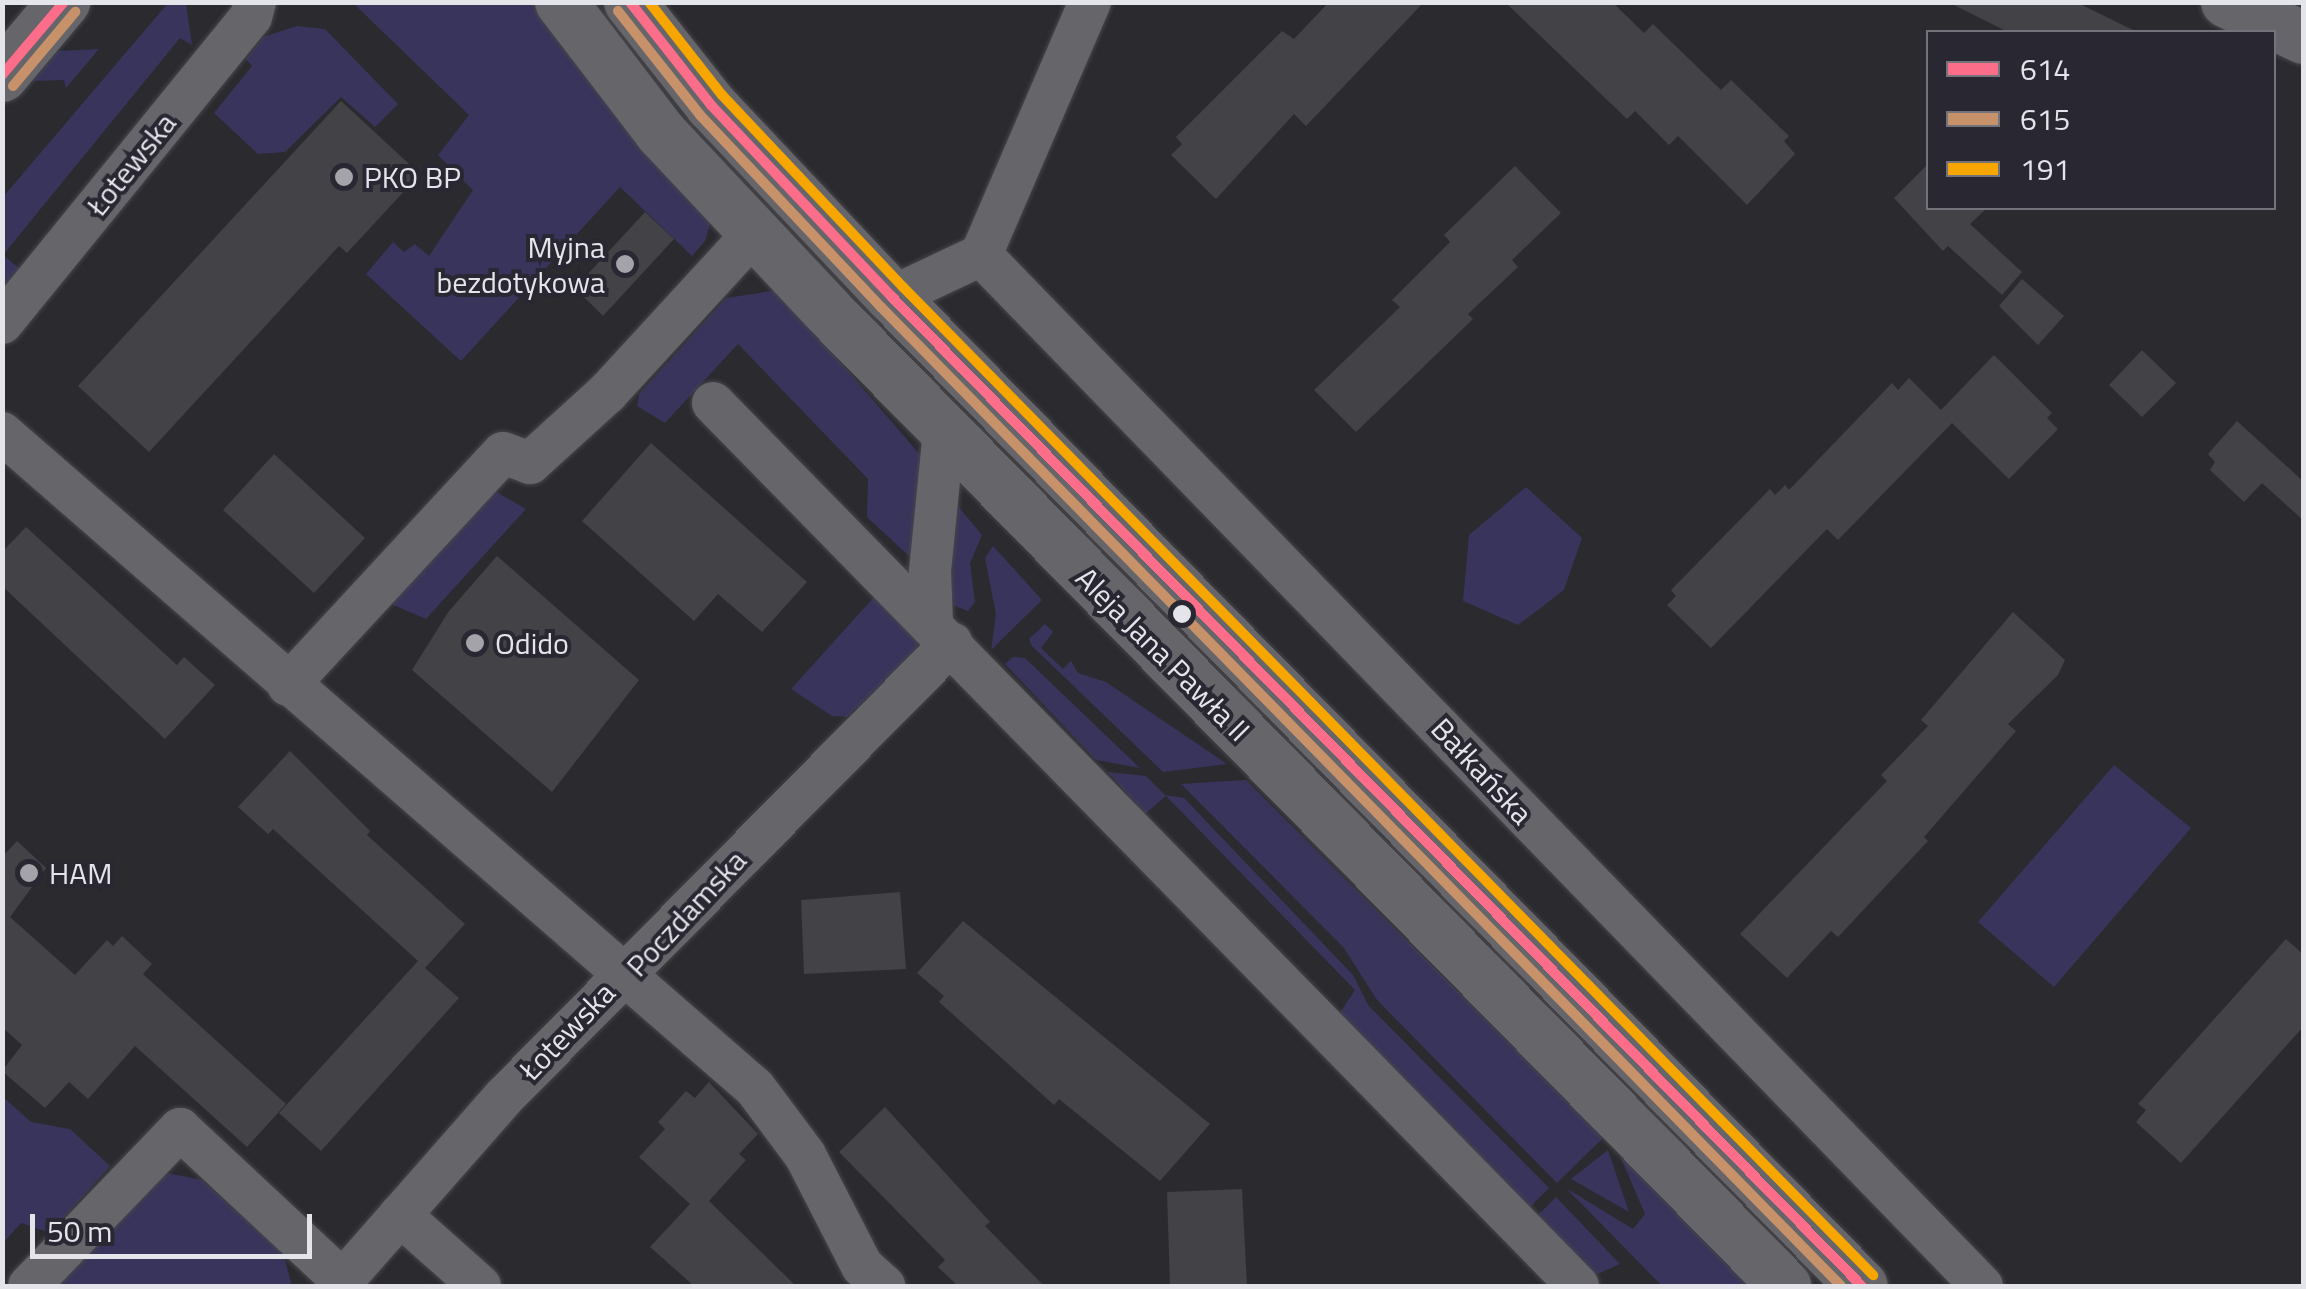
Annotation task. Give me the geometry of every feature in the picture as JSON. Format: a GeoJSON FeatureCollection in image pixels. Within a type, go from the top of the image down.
{"type":"FeatureCollection","features":[{"type":"Feature","properties":{"kind":"street"},"geometry":{"type":"LineString","coordinates":[[2,76],[64,2]]}},
{"type":"Feature","properties":{"kind":"street","name":"Łotewska"},"geometry":{"type":"LineString","coordinates":[[2,323],[251,17],[255,2]]}},
{"type":"Feature","properties":{"kind":"street","name":"Aleja Jana Pawła II"},"geometry":{"type":"LineString","coordinates":[[562,2],[662,134],[754,232],[944,431],[1784,1286]]}},
{"type":"Feature","properties":{"kind":"street","name":"Aleja Jana Pawła II"},"geometry":{"type":"LineString","coordinates":[[630,2],[711,105],[892,296],[1862,1286]]}},
{"type":"Feature","properties":{"kind":"street"},"geometry":{"type":"LineString","coordinates":[[892,296],[981,255],[1090,2]]}},
{"type":"Feature","properties":{"kind":"street"},"geometry":{"type":"LineString","coordinates":[[2226,2],[2304,38]]}},
{"type":"Feature","properties":{"kind":"street"},"geometry":{"type":"LineString","coordinates":[[288,685],[503,453],[530,463],[607,393],[754,232]]}},
{"type":"Feature","properties":{"kind":"street","name":"Bałkańska"},"geometry":{"type":"LineString","coordinates":[[981,255],[1982,1286]]}},
{"type":"Feature","properties":{"kind":"street"},"geometry":{"type":"LineString","coordinates":[[714,403],[1578,1286]]}},
{"type":"Feature","properties":{"kind":"street"},"geometry":{"type":"LineString","coordinates":[[942,632],[930,571],[944,431]]}},
{"type":"Feature","properties":{"kind":"street","name":"Łotewska"},"geometry":{"type":"LineString","coordinates":[[2,433],[619,976],[340,1284],[180,1129],[30,1286]]}},
{"type":"Feature","properties":{"kind":"street","name":"Poczdamska"},"geometry":{"type":"LineString","coordinates":[[884,1286],[862,1266],[804,1155],[755,1088],[619,976],[942,632]]}},
{"type":"Feature","properties":{"kind":"street"},"geometry":{"type":"LineString","coordinates":[[400,1214],[480,1286]]}},
{"type":"Feature","properties":{"kind":"shaded area"},"geometry":{"type":"Polygon","coordinates":[[[168,3],[186,3],[192,45],[180,38],[3,255],[3,197],[168,3]]]}},
{"type":"Feature","properties":{"kind":"shaded area"},"geometry":{"type":"Polygon","coordinates":[[[353,3],[538,3],[713,214],[705,241],[692,256],[620,187],[461,361],[366,274],[393,242],[404,252],[415,244],[429,256],[473,190],[438,155],[469,115],[353,3]]]}},
{"type":"Feature","properties":{"kind":"shaded area"},"geometry":{"type":"Polygon","coordinates":[[[297,26],[325,29],[398,104],[375,127],[341,97],[285,152],[258,154],[214,113],[252,66],[246,59],[263,37],[297,26]]]}},
{"type":"Feature","properties":{"kind":"shaded area"},"geometry":{"type":"Polygon","coordinates":[[[99,49],[66,88],[64,80],[33,81],[58,51],[99,49]]]}},
{"type":"Feature","properties":{"kind":"shaded area"},"geometry":{"type":"Polygon","coordinates":[[[3,255],[22,271],[3,296],[3,255]]]}},
{"type":"Feature","properties":{"kind":"shaded area"},"geometry":{"type":"Polygon","coordinates":[[[778,290],[929,465],[920,555],[909,556],[867,517],[868,479],[738,344],[665,423],[637,406],[639,394],[726,298],[778,290]]]}},
{"type":"Feature","properties":{"kind":"shaded area"},"geometry":{"type":"Polygon","coordinates":[[[488,487],[526,509],[426,619],[391,604],[488,487]]]}},
{"type":"Feature","properties":{"kind":"shaded area"},"geometry":{"type":"Polygon","coordinates":[[[1526,487],[1582,538],[1564,590],[1518,625],[1463,601],[1469,535],[1526,487]]]}},
{"type":"Feature","properties":{"kind":"shaded area"},"geometry":{"type":"Polygon","coordinates":[[[957,505],[982,535],[970,563],[975,602],[968,611],[947,603],[957,505]]]}},
{"type":"Feature","properties":{"kind":"shaded area"},"geometry":{"type":"Polygon","coordinates":[[[993,546],[1042,600],[991,650],[996,614],[985,558],[993,546]]]}},
{"type":"Feature","properties":{"kind":"shaded area"},"geometry":{"type":"Polygon","coordinates":[[[884,586],[919,639],[916,653],[847,717],[832,716],[791,689],[884,586]]]}},
{"type":"Feature","properties":{"kind":"shaded area"},"geometry":{"type":"Polygon","coordinates":[[[1045,624],[1053,632],[1041,648],[1063,669],[1071,661],[1078,673],[1106,682],[1227,764],[1163,772],[1032,646],[1029,639],[1045,624]]]}},
{"type":"Feature","properties":{"kind":"shaded area"},"geometry":{"type":"Polygon","coordinates":[[[1013,657],[1025,658],[1140,768],[1096,760],[1005,664],[1013,657]]]}},
{"type":"Feature","properties":{"kind":"shaded area"},"geometry":{"type":"Polygon","coordinates":[[[2114,765],[2191,828],[2054,987],[1978,922],[2114,765]]]}},
{"type":"Feature","properties":{"kind":"shaded area"},"geometry":{"type":"Polygon","coordinates":[[[1108,772],[1146,776],[1165,795],[1184,798],[1353,975],[1368,1005],[1549,1188],[1528,1209],[1339,1014],[1355,990],[1166,796],[1145,814],[1108,772]]]}},
{"type":"Feature","properties":{"kind":"shaded area"},"geometry":{"type":"Polygon","coordinates":[[[1246,780],[1604,1137],[1557,1183],[1377,1000],[1344,948],[1181,784],[1246,780]]]}},
{"type":"Feature","properties":{"kind":"shaded area"},"geometry":{"type":"Polygon","coordinates":[[[2,1096],[31,1122],[70,1129],[110,1166],[50,1233],[21,1223],[3,1243],[2,1096]]]}},
{"type":"Feature","properties":{"kind":"shaded area"},"geometry":{"type":"Polygon","coordinates":[[[1617,1149],[1753,1286],[1662,1286],[1566,1188],[1633,1229],[1645,1214],[1617,1149]]]}},
{"type":"Feature","properties":{"kind":"shaded area"},"geometry":{"type":"Polygon","coordinates":[[[1608,1150],[1629,1212],[1571,1179],[1608,1150]]]}},
{"type":"Feature","properties":{"kind":"shaded area"},"geometry":{"type":"Polygon","coordinates":[[[167,1173],[202,1180],[283,1253],[292,1286],[54,1286],[167,1173]]]}},
{"type":"Feature","properties":{"kind":"shaded area"},"geometry":{"type":"Polygon","coordinates":[[[1556,1197],[1620,1264],[1593,1276],[1536,1217],[1556,1197]]]}},
{"type":"Feature","properties":{"kind":"building"},"geometry":{"type":"Polygon","coordinates":[[[1329,2],[1424,2],[1306,126],[1294,114],[1216,199],[1171,155],[1182,144],[1176,137],[1282,31],[1294,39],[1329,2]]]}},
{"type":"Feature","properties":{"kind":"building"},"geometry":{"type":"Polygon","coordinates":[[[1505,2],[1612,2],[1644,33],[1653,24],[1721,90],[1731,80],[1789,136],[1784,141],[1795,154],[1747,205],[1678,136],[1669,145],[1635,111],[1627,119],[1505,2]]]}},
{"type":"Feature","properties":{"kind":"building"},"geometry":{"type":"Polygon","coordinates":[[[1948,2],[2076,2],[2133,30],[2004,30],[1948,2]]]}},
{"type":"Feature","properties":{"kind":"building"},"geometry":{"type":"Polygon","coordinates":[[[341,101],[420,174],[347,253],[339,246],[149,452],[78,386],[341,101]]]}},
{"type":"Feature","properties":{"kind":"building"},"geometry":{"type":"Polygon","coordinates":[[[1515,166],[1561,213],[1512,260],[1518,267],[1468,314],[1473,319],[1356,432],[1314,390],[1400,307],[1392,300],[1450,242],[1444,235],[1515,166]]]}},
{"type":"Feature","properties":{"kind":"building"},"geometry":{"type":"Polygon","coordinates":[[[1926,166],[1926,210],[1985,210],[1970,224],[2022,272],[2002,295],[1948,246],[1943,251],[1894,198],[1926,166]]]}},
{"type":"Feature","properties":{"kind":"building","name":"Myjna bezdotykowa"},"geometry":{"type":"Polygon","coordinates":[[[645,212],[674,239],[603,316],[575,288],[645,212]]]}},
{"type":"Feature","properties":{"kind":"building"},"geometry":{"type":"Polygon","coordinates":[[[2022,279],[2064,316],[2038,345],[1999,306],[2022,279]]]}},
{"type":"Feature","properties":{"kind":"building"},"geometry":{"type":"Polygon","coordinates":[[[2142,350],[2176,383],[2142,417],[2109,385],[2142,350]]]}},
{"type":"Feature","properties":{"kind":"building"},"geometry":{"type":"Polygon","coordinates":[[[1994,355],[2052,413],[2047,418],[2058,429],[2009,479],[1952,423],[1838,540],[1827,529],[1711,648],[1667,605],[1676,596],[1671,590],[1770,489],[1775,495],[1785,485],[1789,490],[1892,383],[1898,390],[1909,378],[1941,410],[1994,355]]]}},
{"type":"Feature","properties":{"kind":"building"},"geometry":{"type":"Polygon","coordinates":[[[2237,421],[2304,482],[2304,521],[2262,483],[2244,502],[2210,470],[2215,462],[2208,454],[2237,421]]]}},
{"type":"Feature","properties":{"kind":"building"},"geometry":{"type":"Polygon","coordinates":[[[651,443],[807,582],[762,632],[718,594],[694,621],[582,521],[651,443]]]}},
{"type":"Feature","properties":{"kind":"building"},"geometry":{"type":"Polygon","coordinates":[[[274,454],[365,538],[314,593],[223,510],[274,454]]]}},
{"type":"Feature","properties":{"kind":"building"},"geometry":{"type":"Polygon","coordinates":[[[26,527],[177,665],[184,657],[215,685],[165,739],[2,586],[2,552],[26,527]]]}},
{"type":"Feature","properties":{"kind":"building"},"geometry":{"type":"Polygon","coordinates":[[[497,556],[639,680],[552,792],[412,670],[449,611],[497,556]]]}},
{"type":"Feature","properties":{"kind":"building"},"geometry":{"type":"Polygon","coordinates":[[[2013,612],[2065,660],[2058,675],[2008,724],[2016,731],[1924,837],[1928,841],[1838,937],[1831,931],[1787,978],[1740,934],[1887,781],[1881,775],[1928,726],[1921,720],[2013,612]]]}},
{"type":"Feature","properties":{"kind":"building"},"geometry":{"type":"Polygon","coordinates":[[[290,751],[370,831],[367,835],[465,924],[425,968],[459,998],[321,1151],[279,1113],[418,961],[273,829],[268,834],[238,807],[290,751]]]}},
{"type":"Feature","properties":{"kind":"building"},"geometry":{"type":"Polygon","coordinates":[[[17,841],[46,868],[10,917],[75,975],[107,940],[113,946],[122,936],[152,964],[143,974],[286,1104],[247,1147],[135,1046],[88,1099],[69,1082],[45,1108],[2,1071],[22,1045],[2,1027],[2,857],[17,841]]]}},
{"type":"Feature","properties":{"kind":"building"},"geometry":{"type":"Polygon","coordinates":[[[900,892],[906,969],[804,974],[801,900],[900,892]]]}},
{"type":"Feature","properties":{"kind":"building"},"geometry":{"type":"Polygon","coordinates":[[[963,921],[1210,1124],[1160,1181],[1059,1099],[1054,1105],[939,1002],[944,996],[917,973],[963,921]]]}},
{"type":"Feature","properties":{"kind":"building"},"geometry":{"type":"Polygon","coordinates":[[[2286,939],[2304,955],[2304,1026],[2181,1163],[2136,1122],[2146,1110],[2138,1104],[2286,939]]]}},
{"type":"Feature","properties":{"kind":"building"},"geometry":{"type":"Polygon","coordinates":[[[709,1082],[758,1134],[739,1154],[746,1160],[709,1201],[796,1286],[694,1286],[650,1247],[690,1204],[639,1157],[665,1129],[658,1122],[686,1091],[695,1098],[709,1082]]]}},
{"type":"Feature","properties":{"kind":"building"},"geometry":{"type":"Polygon","coordinates":[[[885,1107],[990,1222],[985,1226],[1044,1286],[958,1286],[938,1267],[945,1260],[839,1152],[885,1107]]]}},
{"type":"Feature","properties":{"kind":"building"},"geometry":{"type":"Polygon","coordinates":[[[1242,1189],[1247,1286],[1170,1286],[1167,1192],[1242,1189]]]}},
{"type":"Feature","properties":{"kind":"transit line","name":"614"},"geometry":{"type":"LineString","coordinates":[[2,75],[64,2]]}},
{"type":"Feature","properties":{"kind":"transit line","name":"614"},"geometry":{"type":"LineString","coordinates":[[630,2],[711,105],[892,297],[1862,1286]]}},
{"type":"Feature","properties":{"kind":"transit line","name":"191"},"geometry":{"type":"LineString","coordinates":[[649,2],[722,95],[903,287],[1873,1275]]}},
{"type":"Feature","properties":{"kind":"transit line","name":"615"},"geometry":{"type":"LineString","coordinates":[[618,11],[700,115],[881,307],[1841,1286]]}},
{"type":"Feature","properties":{"kind":"transit line","name":"615"},"geometry":{"type":"LineString","coordinates":[[13,86],[75,12]]}},
{"type":"Feature","properties":{"kind":"place","name":"PKO BP"},"geometry":{"type":"Point","coordinates":[344,177]}},
{"type":"Feature","properties":{"kind":"place","name":"Myjna bezdotykowa"},"geometry":{"type":"Point","coordinates":[625,264]}},
{"type":"Feature","properties":{"kind":"place","name":"Odido"},"geometry":{"type":"Point","coordinates":[475,643]}},
{"type":"Feature","properties":{"kind":"place","name":"HAM"},"geometry":{"type":"Point","coordinates":[29,873]}}]}
